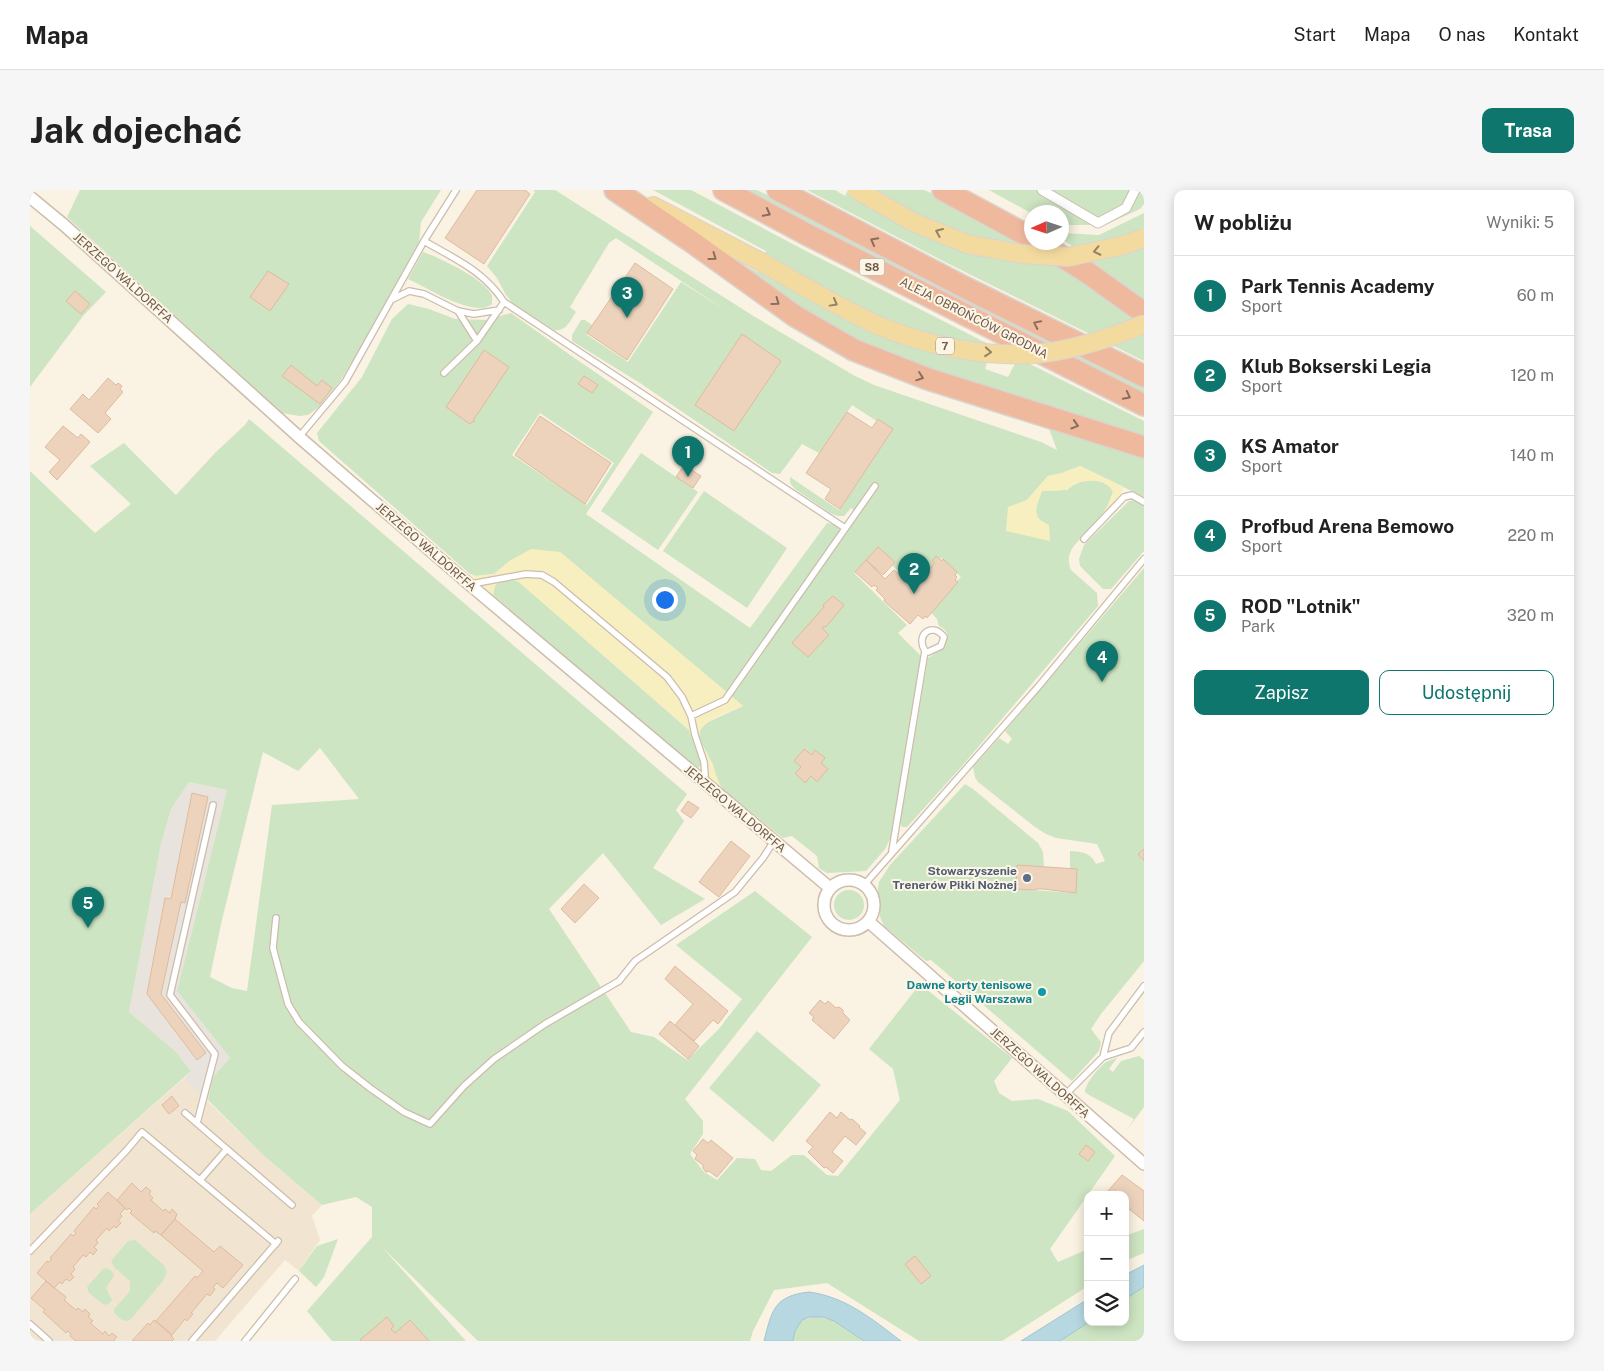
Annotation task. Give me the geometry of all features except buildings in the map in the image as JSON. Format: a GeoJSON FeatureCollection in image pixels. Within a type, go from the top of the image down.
{"type":"FeatureCollection","features":[{"type":"Feature","properties":{"kind":"highway"},"geometry":{"type":"LineString","coordinates":[[615,190],[692,242],[795,316],[854,350],[928,380],[1144,447]]}},
{"type":"Feature","properties":{"kind":"highway","name":"ALEJA OBROŃCÓW GRODNA"},"geometry":{"type":"LineString","coordinates":[[724,190],[808,235],[1144,405]]}},
{"type":"Feature","properties":{"kind":"highway","name":"ALEJA OBROŃCÓW GRODNA"},"geometry":{"type":"LineString","coordinates":[[778,190],[964,288],[1144,376]]}},
{"type":"Feature","properties":{"kind":"highway"},"geometry":{"type":"LineString","coordinates":[[943,190],[1024,234]]}},
{"type":"Feature","properties":{"kind":"highway"},"geometry":{"type":"LineString","coordinates":[[1052,250],[1144,313]]}},
{"type":"Feature","properties":{"kind":"main road","name":"7"},"geometry":{"type":"LineString","coordinates":[[622,190],[761,262],[844,308],[881,326],[913,338],[949,347],[988,353],[1035,354],[1098,341],[1144,324]]}},
{"type":"Feature","properties":{"kind":"main road"},"geometry":{"type":"LineString","coordinates":[[857,190],[913,222],[967,244],[1022,254],[1068,257],[1124,245],[1144,238]]}},
{"type":"Feature","properties":{"kind":"street"},"geometry":{"type":"LineString","coordinates":[[1042,190],[1098,223],[1126,208],[1135,190]]}},
{"type":"Feature","properties":{"kind":"street","name":"JERZEGO WALDORFFA"},"geometry":{"type":"LineString","coordinates":[[30,197],[71,231],[299,437],[469,584],[830,888]]}},
{"type":"Feature","properties":{"kind":"street"},"geometry":{"type":"LineString","coordinates":[[850,880],[864,885],[874,898],[875,906],[869,922],[856,930],[848,931],[834,926],[824,912],[826,895],[830,888],[836,883],[850,880]]}},
{"type":"Feature","properties":{"kind":"street","name":"JERZEGO WALDORFFA"},"geometry":{"type":"LineString","coordinates":[[869,922],[1144,1164]]}},
{"type":"Feature","properties":{"kind":"lane"},"geometry":{"type":"LineString","coordinates":[[299,437],[345,382],[424,241],[456,190]]}},
{"type":"Feature","properties":{"kind":"lane"},"geometry":{"type":"LineString","coordinates":[[424,241],[478,272],[498,292],[504,302],[845,528]]}},
{"type":"Feature","properties":{"kind":"lane"},"geometry":{"type":"LineString","coordinates":[[391,300],[409,291],[424,294],[458,311],[474,314],[499,310]]}},
{"type":"Feature","properties":{"kind":"lane"},"geometry":{"type":"LineString","coordinates":[[444,373],[477,341],[504,302]]}},
{"type":"Feature","properties":{"kind":"lane"},"geometry":{"type":"LineString","coordinates":[[458,311],[477,341]]}},
{"type":"Feature","properties":{"kind":"lane"},"geometry":{"type":"LineString","coordinates":[[691,716],[726,700],[875,486]]}},
{"type":"Feature","properties":{"kind":"lane"},"geometry":{"type":"LineString","coordinates":[[1084,539],[1128,495],[1144,502]]}},
{"type":"Feature","properties":{"kind":"lane"},"geometry":{"type":"LineString","coordinates":[[864,885],[1038,687],[1144,559]]}},
{"type":"Feature","properties":{"kind":"lane"},"geometry":{"type":"LineString","coordinates":[[469,584],[526,574],[542,575],[554,582],[666,677],[682,697],[691,716],[704,762],[705,775],[703,782]]}},
{"type":"Feature","properties":{"kind":"lane"},"geometry":{"type":"LineString","coordinates":[[891,854],[925,651]]}},
{"type":"Feature","properties":{"kind":"lane"},"geometry":{"type":"LineString","coordinates":[[196,1123],[215,1054],[170,995],[213,805]]}},
{"type":"Feature","properties":{"kind":"lane"},"geometry":{"type":"LineString","coordinates":[[276,918],[273,948],[288,1004],[299,1022],[342,1066],[370,1088],[404,1112],[430,1124],[464,1086],[494,1059],[545,1024],[618,981],[635,961],[735,892],[763,858],[774,841]]}},
{"type":"Feature","properties":{"kind":"lane"},"geometry":{"type":"LineString","coordinates":[[1103,1057],[1109,1033],[1144,986]]}},
{"type":"Feature","properties":{"kind":"lane"},"geometry":{"type":"LineString","coordinates":[[1065,1095],[1103,1057],[1131,1048],[1144,1032]]}},
{"type":"Feature","properties":{"kind":"lane"},"geometry":{"type":"LineString","coordinates":[[185,1113],[292,1205]]}},
{"type":"Feature","properties":{"kind":"lane"},"geometry":{"type":"LineString","coordinates":[[30,1251],[142,1132],[277,1242],[192,1341]]}},
{"type":"Feature","properties":{"kind":"lane"},"geometry":{"type":"LineString","coordinates":[[200,1180],[227,1149]]}},
{"type":"Feature","properties":{"kind":"lane"},"geometry":{"type":"LineString","coordinates":[[245,1341],[295,1279]]}},
{"type":"Feature","properties":{"kind":"lane"},"geometry":{"type":"LineString","coordinates":[[30,1324],[49,1341]]}},
{"type":"Feature","properties":{"kind":"shaded area"},"geometry":{"type":"Polygon","coordinates":[[[189,782],[227,790],[177,991],[230,1058],[213,1077],[208,1100],[203,1098],[184,1078],[191,1071],[175,1051],[129,1012],[161,844],[171,809],[189,782]]]}},
{"type":"Feature","properties":{"kind":"shaded area"},"geometry":{"type":"Polygon","coordinates":[[[184,1078],[263,1155],[322,1205],[312,1216],[320,1240],[299,1271],[285,1260],[215,1341],[34,1341],[30,1337],[30,1214],[184,1078]]]}},
{"type":"Feature","properties":{"kind":"green space"},"geometry":{"type":"Polygon","coordinates":[[[80,190],[441,190],[421,222],[419,242],[365,341],[340,381],[318,408],[308,415],[299,416],[282,413],[67,217],[80,190]]]}},
{"type":"Feature","properties":{"kind":"green space"},"geometry":{"type":"Polygon","coordinates":[[[533,190],[555,190],[755,317],[855,376],[874,385],[1041,442],[1057,450],[1048,426],[1144,458],[1144,497],[1080,466],[1048,476],[1027,500],[1021,503],[1049,532],[1049,525],[1039,519],[1036,511],[1042,491],[1067,490],[1078,483],[1091,480],[1103,483],[1113,491],[1101,518],[1075,544],[1069,556],[1071,570],[1097,593],[1098,606],[962,766],[907,827],[902,827],[900,822],[928,658],[942,648],[947,638],[945,630],[939,626],[937,619],[929,610],[961,577],[941,558],[914,586],[876,550],[854,573],[907,625],[898,633],[921,656],[892,835],[885,849],[866,871],[827,873],[819,868],[817,856],[792,836],[783,838],[722,789],[716,778],[713,765],[699,738],[700,730],[706,723],[743,706],[560,552],[511,560],[494,574],[476,576],[470,574],[319,441],[317,433],[362,377],[392,319],[408,304],[429,309],[455,319],[486,320],[511,313],[653,412],[586,514],[750,628],[827,523],[847,526],[858,513],[851,508],[844,516],[830,513],[795,489],[790,483],[790,477],[839,510],[892,431],[852,405],[819,453],[802,444],[780,474],[772,473],[640,383],[572,341],[572,335],[581,320],[585,320],[592,325],[587,335],[628,362],[681,282],[730,313],[616,238],[609,243],[570,307],[576,312],[565,328],[554,330],[513,304],[487,266],[535,192],[533,190]],[[540,413],[512,455],[587,505],[614,463],[540,413]]]}},
{"type":"Feature","properties":{"kind":"green space"},"geometry":{"type":"Polygon","coordinates":[[[653,190],[691,190],[992,346],[985,369],[1008,377],[1018,358],[1144,421],[1144,441],[879,352],[819,321],[728,256],[757,272],[766,251],[653,190]]]}},
{"type":"Feature","properties":{"kind":"green space"},"geometry":{"type":"Polygon","coordinates":[[[739,190],[757,190],[1144,387],[1144,395],[739,190]]]}},
{"type":"Feature","properties":{"kind":"green space"},"geometry":{"type":"Polygon","coordinates":[[[807,190],[835,190],[845,196],[848,190],[924,190],[942,198],[1011,236],[1024,244],[1024,250],[1033,250],[1144,321],[1144,361],[947,263],[807,190]]]}},
{"type":"Feature","properties":{"kind":"green space"},"geometry":{"type":"Polygon","coordinates":[[[989,190],[1144,190],[1144,204],[1140,209],[1101,227],[1099,225],[1069,225],[1069,205],[1024,205],[1024,209],[989,190]]]}},
{"type":"Feature","properties":{"kind":"green space"},"geometry":{"type":"Polygon","coordinates":[[[1144,213],[1144,300],[1069,244],[1069,233],[1099,235],[1144,213]]]}},
{"type":"Feature","properties":{"kind":"green space"},"geometry":{"type":"Polygon","coordinates":[[[30,226],[106,292],[83,316],[30,387],[30,226]]]}},
{"type":"Feature","properties":{"kind":"green space"},"geometry":{"type":"Polygon","coordinates":[[[423,252],[472,276],[488,290],[492,296],[492,304],[484,308],[463,305],[408,279],[423,252]]]}},
{"type":"Feature","properties":{"kind":"green space"},"geometry":{"type":"Polygon","coordinates":[[[249,419],[687,794],[676,810],[684,821],[653,868],[705,899],[661,925],[603,853],[549,909],[631,1032],[654,1037],[687,1060],[718,1030],[742,999],[676,945],[755,891],[812,937],[685,1099],[703,1121],[703,1134],[690,1154],[704,1172],[717,1180],[737,1158],[755,1159],[761,1170],[771,1171],[792,1155],[804,1155],[827,1175],[838,1176],[900,1100],[893,1069],[869,1049],[920,984],[1012,1058],[994,1081],[999,1093],[1012,1101],[1038,1099],[1068,1111],[1115,1156],[1091,1191],[1084,1191],[1084,1200],[1050,1249],[1058,1262],[1084,1251],[1084,1289],[1002,1341],[919,1341],[827,1283],[774,1290],[753,1331],[750,1341],[478,1341],[381,1246],[466,1341],[332,1341],[307,1311],[372,1237],[372,1207],[356,1197],[322,1205],[263,1155],[208,1100],[213,1077],[230,1058],[177,991],[227,790],[189,782],[171,809],[161,844],[129,1012],[175,1051],[191,1071],[30,1214],[30,471],[95,533],[131,504],[90,466],[124,443],[176,495],[249,419]],[[320,748],[298,771],[263,752],[210,977],[232,988],[247,991],[272,805],[359,799],[320,748]]]}},
{"type":"Feature","properties":{"kind":"green space"},"geometry":{"type":"Polygon","coordinates":[[[641,453],[698,492],[658,550],[601,511],[641,453]]]}},
{"type":"Feature","properties":{"kind":"green space"},"geometry":{"type":"Polygon","coordinates":[[[704,491],[787,548],[747,608],[663,551],[704,491]]]}},
{"type":"Feature","properties":{"kind":"green space"},"geometry":{"type":"Polygon","coordinates":[[[1134,500],[1144,506],[1144,551],[1111,589],[1103,589],[1080,566],[1079,559],[1084,545],[1129,501],[1134,500]]]}},
{"type":"Feature","properties":{"kind":"green space"},"geometry":{"type":"Polygon","coordinates":[[[1144,568],[1144,849],[1138,854],[1144,861],[1144,961],[1091,1029],[1101,1042],[1099,1051],[1072,1081],[931,960],[926,961],[884,926],[880,917],[878,889],[879,882],[890,865],[965,784],[1038,843],[1043,852],[1044,867],[1017,866],[1016,889],[1075,893],[1077,870],[1070,869],[1070,851],[1082,852],[1088,855],[1096,864],[1105,861],[1097,844],[1056,838],[1035,827],[978,782],[973,767],[999,738],[1008,744],[1012,739],[1005,731],[1144,568]]]}},
{"type":"Feature","properties":{"kind":"green space"},"geometry":{"type":"Polygon","coordinates":[[[511,579],[519,582],[689,730],[702,765],[698,768],[694,767],[493,595],[495,585],[504,580],[511,579]]]}},
{"type":"Feature","properties":{"kind":"green space"},"geometry":{"type":"Polygon","coordinates":[[[849,890],[860,894],[864,905],[860,916],[849,920],[838,916],[834,905],[838,894],[849,890]]]}},
{"type":"Feature","properties":{"kind":"green space"},"geometry":{"type":"Polygon","coordinates":[[[757,1031],[821,1085],[773,1142],[709,1088],[757,1031]]]}},
{"type":"Feature","properties":{"kind":"green space"},"geometry":{"type":"Polygon","coordinates":[[[1139,1056],[1144,1060],[1144,1107],[1127,1130],[1134,1119],[1085,1092],[1093,1076],[1106,1062],[1117,1058],[1109,1069],[1113,1072],[1121,1061],[1139,1056]]]}},
{"type":"Feature","properties":{"kind":"green space"},"geometry":{"type":"Polygon","coordinates":[[[1144,1229],[1144,1253],[1129,1259],[1129,1236],[1144,1229]]]}},
{"type":"Feature","properties":{"kind":"green space"},"geometry":{"type":"Polygon","coordinates":[[[338,1239],[324,1277],[316,1287],[299,1271],[317,1246],[338,1239]]]}},
{"type":"Feature","properties":{"kind":"green space"},"geometry":{"type":"Polygon","coordinates":[[[135,1240],[164,1265],[167,1272],[163,1281],[131,1319],[127,1321],[122,1320],[114,1313],[114,1309],[130,1291],[130,1281],[114,1267],[111,1261],[128,1241],[135,1240]]]}},
{"type":"Feature","properties":{"kind":"green space"},"geometry":{"type":"Polygon","coordinates":[[[107,1268],[114,1275],[106,1288],[112,1300],[104,1305],[89,1293],[87,1287],[103,1269],[107,1268]]]}},
{"type":"Feature","properties":{"kind":"green space"},"geometry":{"type":"Polygon","coordinates":[[[1144,1287],[1144,1341],[1060,1341],[1084,1325],[1129,1326],[1129,1296],[1144,1287]]]}},
{"type":"Feature","properties":{"kind":"green space"},"geometry":{"type":"Polygon","coordinates":[[[816,1316],[834,1321],[864,1341],[793,1341],[795,1331],[802,1320],[816,1316]]]}},
{"type":"Feature","properties":{"kind":"sand"},"geometry":{"type":"Polygon","coordinates":[[[1080,466],[1124,487],[1118,498],[1096,524],[1111,500],[1113,491],[1105,483],[1091,481],[1074,483],[1065,490],[1042,491],[1036,511],[1039,519],[1049,525],[1050,541],[1006,531],[1008,507],[1027,500],[1048,476],[1080,466]]]}},
{"type":"Feature","properties":{"kind":"sand"},"geometry":{"type":"Polygon","coordinates":[[[531,549],[560,552],[743,706],[708,722],[699,733],[699,739],[712,763],[722,789],[694,767],[698,768],[702,765],[689,730],[519,582],[509,580],[498,583],[495,585],[493,595],[470,574],[476,576],[494,574],[511,560],[531,549]]]}},
{"type":"Feature","properties":{"kind":"water"},"geometry":{"type":"Polygon","coordinates":[[[1144,1265],[1144,1287],[1129,1296],[1129,1281],[1129,1273],[1144,1265]]]}},
{"type":"Feature","properties":{"kind":"water"},"geometry":{"type":"Polygon","coordinates":[[[809,1292],[847,1304],[869,1317],[901,1341],[864,1341],[834,1321],[823,1317],[809,1317],[802,1320],[795,1331],[793,1341],[764,1341],[769,1321],[776,1306],[788,1297],[809,1292]]]}},
{"type":"Feature","properties":{"kind":"water"},"geometry":{"type":"Polygon","coordinates":[[[1084,1302],[1084,1325],[1060,1341],[1021,1341],[1084,1302]]]}},
{"type":"Feature","properties":{"kind":"place","name":"KS Amator"},"geometry":{"type":"Point","coordinates":[627,318]}},
{"type":"Feature","properties":{"kind":"place","name":"Park Tennis Academy"},"geometry":{"type":"Point","coordinates":[688,477]}},
{"type":"Feature","properties":{"kind":"place","name":"Klub Bokserski Legia"},"geometry":{"type":"Point","coordinates":[914,594]}},
{"type":"Feature","properties":{"kind":"place","name":"Profbud Arena Bemowo"},"geometry":{"type":"Point","coordinates":[1102,682]}},
{"type":"Feature","properties":{"kind":"place","name":"Stowarzyszenie Trenerów Piłki Nożnej"},"geometry":{"type":"Point","coordinates":[1027,878]}},
{"type":"Feature","properties":{"kind":"place","name":"ROD \"Lotnik\""},"geometry":{"type":"Point","coordinates":[88,928]}},
{"type":"Feature","properties":{"kind":"place","name":"Dawne korty tenisowe Legii Warszawa"},"geometry":{"type":"Point","coordinates":[1042,992]}}]}
